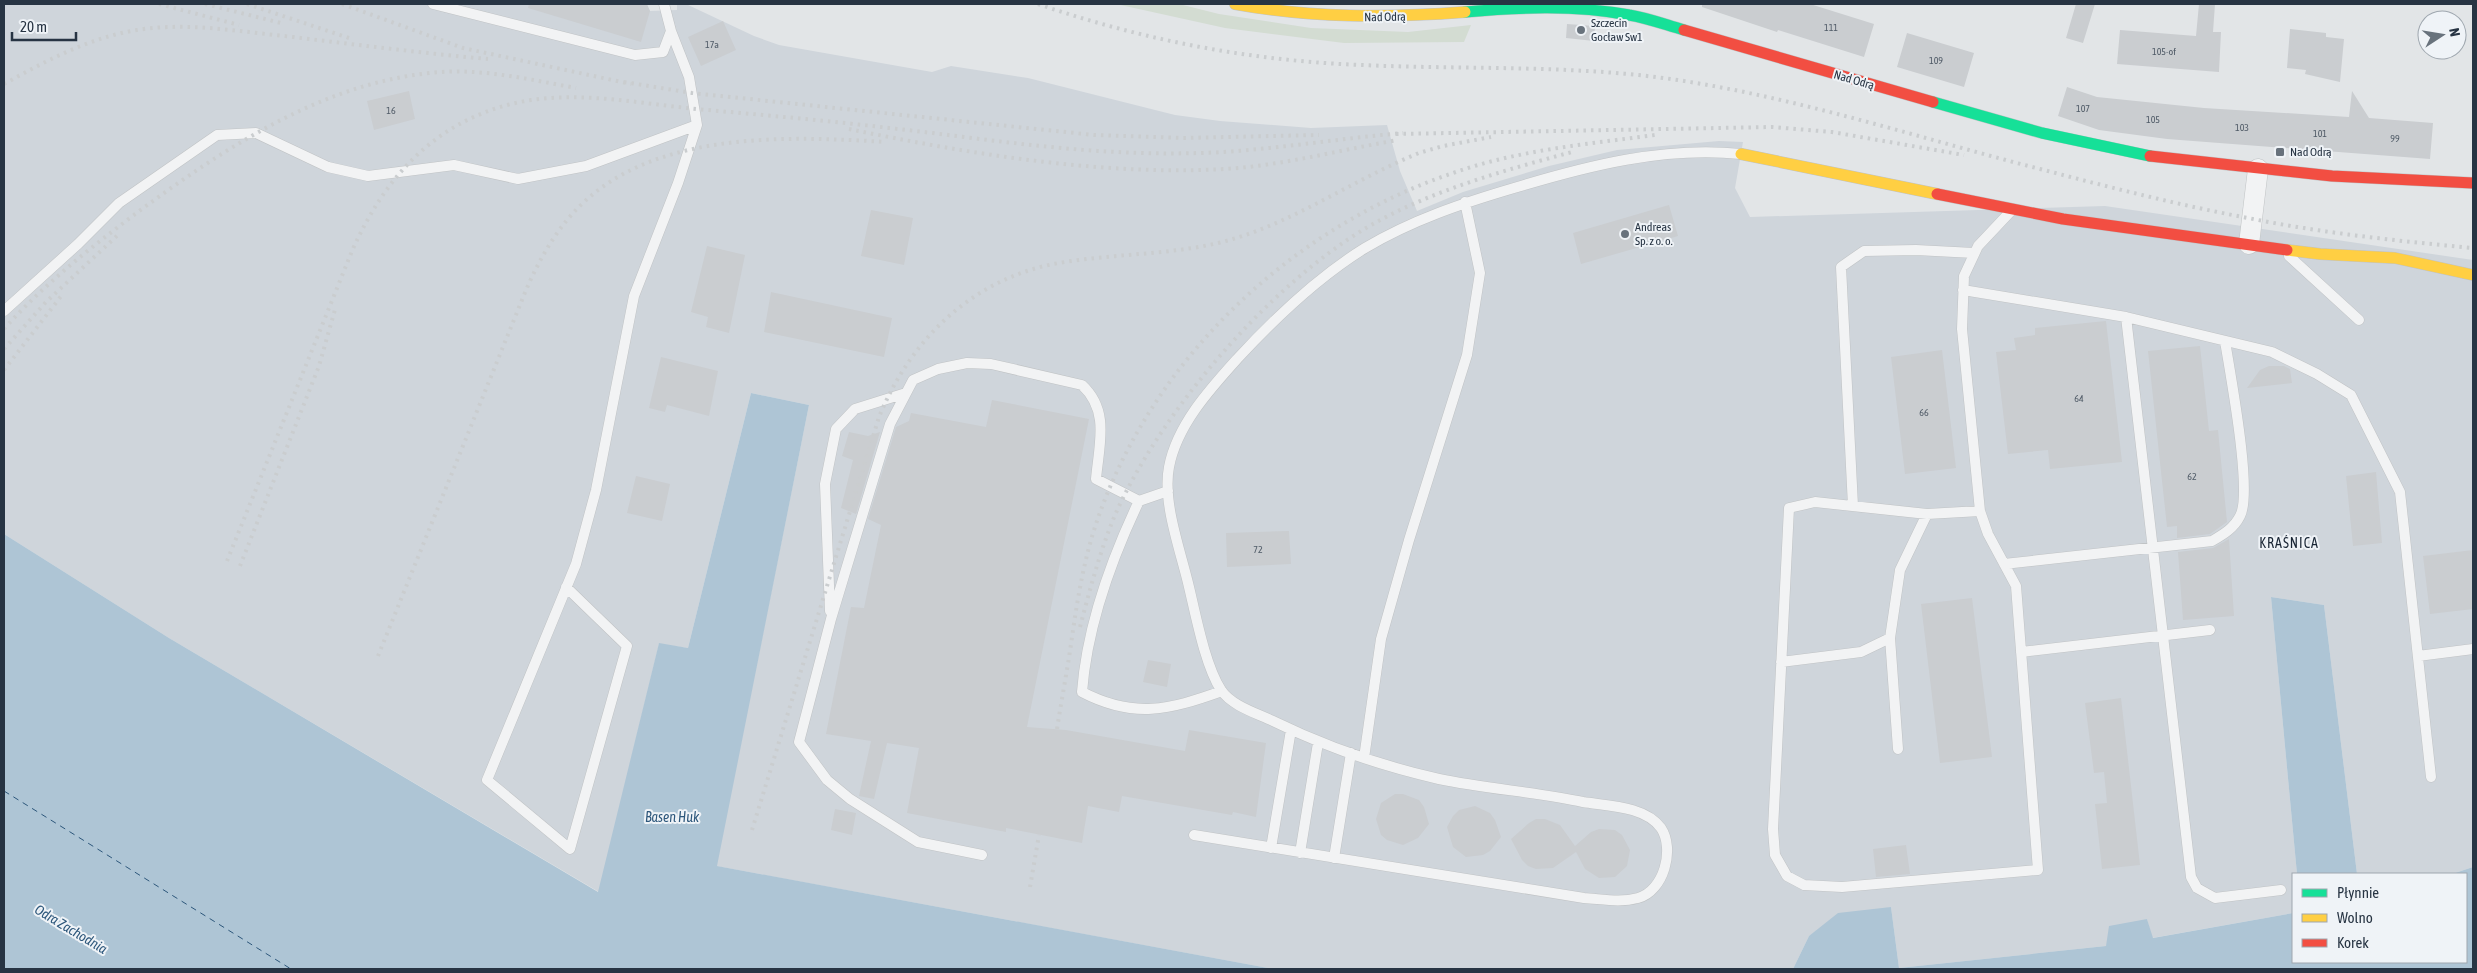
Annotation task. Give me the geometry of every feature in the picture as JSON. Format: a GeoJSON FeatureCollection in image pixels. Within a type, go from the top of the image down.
{"type":"FeatureCollection","features":[{"type":"Feature","properties":{"kind":"street","name":"Nad Odrą"},"geometry":{"type":"LineString","coordinates":[[1235,4],[1271,7],[1308,15],[1367,17],[1413,16],[1535,5],[1601,9],[1631,15],[2050,134],[2158,158],[2258,169],[2424,182],[2473,183]]}},
{"type":"Feature","properties":{"kind":"street"},"geometry":{"type":"LineString","coordinates":[[1741,154],[2117,227],[2320,254],[2395,258],[2473,275]]}},
{"type":"Feature","properties":{"kind":"street"},"geometry":{"type":"LineString","coordinates":[[2249,244],[2258,169]]}},
{"type":"Feature","properties":{"kind":"lane"},"geometry":{"type":"LineString","coordinates":[[433,4],[635,55],[663,52],[671,31]]}},
{"type":"Feature","properties":{"kind":"lane"},"geometry":{"type":"LineString","coordinates":[[566,587],[627,646],[570,849],[487,780],[566,587],[576,564],[596,490],[634,296],[678,183],[697,125],[690,77],[671,31],[664,4]]}},
{"type":"Feature","properties":{"kind":"lane"},"geometry":{"type":"LineString","coordinates":[[4,311],[119,203],[216,135],[256,133],[328,168],[368,176],[454,165],[518,179],[586,166],[697,125]]}},
{"type":"Feature","properties":{"kind":"lane"},"geometry":{"type":"LineString","coordinates":[[1194,835],[1584,898],[1619,901],[1642,898],[1655,886],[1665,868],[1668,850],[1663,830],[1648,814],[1550,795],[1443,780],[1318,743],[1237,705],[1222,691],[1198,625],[1168,491],[1168,471],[1172,454],[1180,436],[1197,408],[1221,377],[1279,317],[1331,271],[1368,247],[1426,217],[1465,202],[1550,177],[1658,155],[1703,152],[1741,154]]}},
{"type":"Feature","properties":{"kind":"lane"},"geometry":{"type":"LineString","coordinates":[[1364,758],[1381,639],[1409,540],[1467,355],[1480,273],[1465,202]]}},
{"type":"Feature","properties":{"kind":"lane"},"geometry":{"type":"LineString","coordinates":[[1980,511],[1927,514],[1815,502],[1789,508],[1773,829],[1775,855],[1787,876],[1804,885],[1842,887],[2038,870],[2016,586],[1988,534],[1980,511],[1962,329],[1964,276],[1978,246],[2013,208]]}},
{"type":"Feature","properties":{"kind":"lane"},"geometry":{"type":"LineString","coordinates":[[2281,248],[2359,320]]}},
{"type":"Feature","properties":{"kind":"lane"},"geometry":{"type":"LineString","coordinates":[[1853,506],[1841,267],[1864,251],[1916,250],[1974,253]]}},
{"type":"Feature","properties":{"kind":"lane"},"geometry":{"type":"LineString","coordinates":[[1963,290],[2126,318],[2272,352],[2317,374],[2350,395],[2400,492],[2431,777]]}},
{"type":"Feature","properties":{"kind":"lane"},"geometry":{"type":"LineString","coordinates":[[2126,318],[2191,877],[2197,888],[2215,898],[2281,890]]}},
{"type":"Feature","properties":{"kind":"lane"},"geometry":{"type":"LineString","coordinates":[[2004,564],[2212,541],[2229,532],[2241,515],[2246,489],[2225,341]]}},
{"type":"Feature","properties":{"kind":"lane"},"geometry":{"type":"LineString","coordinates":[[982,855],[918,842],[850,799],[827,780],[799,742],[831,619],[890,424],[914,380],[938,369],[967,364],[991,364],[1082,385],[1092,395],[1100,409],[1096,479],[1139,501],[1168,491]]}},
{"type":"Feature","properties":{"kind":"lane"},"geometry":{"type":"LineString","coordinates":[[831,619],[825,484],[836,429],[855,409],[906,394]]}},
{"type":"Feature","properties":{"kind":"lane"},"geometry":{"type":"LineString","coordinates":[[1139,501],[1112,565],[1085,656],[1082,692],[1100,701],[1137,710],[1178,707],[1222,691]]}},
{"type":"Feature","properties":{"kind":"lane"},"geometry":{"type":"LineString","coordinates":[[1898,749],[1890,638],[1900,570],[1927,514]]}},
{"type":"Feature","properties":{"kind":"lane"},"geometry":{"type":"LineString","coordinates":[[2021,652],[2210,630]]}},
{"type":"Feature","properties":{"kind":"lane"},"geometry":{"type":"LineString","coordinates":[[1781,662],[1861,652],[1890,638]]}},
{"type":"Feature","properties":{"kind":"lane"},"geometry":{"type":"LineString","coordinates":[[2418,656],[2473,649]]}},
{"type":"Feature","properties":{"kind":"lane"},"geometry":{"type":"LineString","coordinates":[[1271,848],[1291,730]]}},
{"type":"Feature","properties":{"kind":"lane"},"geometry":{"type":"LineString","coordinates":[[1300,853],[1318,743]]}},
{"type":"Feature","properties":{"kind":"lane"},"geometry":{"type":"LineString","coordinates":[[1334,858],[1351,753]]}},
{"type":"Feature","properties":{"kind":"shaded area"},"geometry":{"type":"Polygon","coordinates":[[[4,4],[645,4],[650,11],[677,10],[677,4],[686,4],[754,36],[779,45],[932,72],[951,66],[1028,78],[1175,115],[1220,121],[1311,128],[1387,125],[1400,171],[1417,211],[1463,192],[1549,166],[1617,150],[1719,141],[1743,142],[1735,188],[1750,217],[2105,206],[2473,260],[2473,867],[2455,873],[2357,873],[2324,605],[2271,597],[2297,873],[2292,873],[2292,913],[2152,938],[2147,919],[2106,946],[1899,968],[1891,907],[1809,936],[1793,969],[1274,969],[716,866],[809,405],[751,393],[688,648],[659,644],[599,892],[169,638],[4,534],[4,4]]]}},
{"type":"Feature","properties":{"kind":"shaded area"},"geometry":{"type":"Polygon","coordinates":[[[1116,4],[1179,4],[1219,14],[1311,28],[1408,32],[1471,25],[1464,42],[1344,43],[1225,28],[1116,4]]]}},
{"type":"Feature","properties":{"kind":"water"},"geometry":{"type":"Polygon","coordinates":[[[751,393],[809,405],[717,866],[1274,969],[4,969],[4,534],[169,638],[598,892],[659,643],[688,648],[751,393]]]}},
{"type":"Feature","properties":{"kind":"water"},"geometry":{"type":"Polygon","coordinates":[[[2271,597],[2324,605],[2357,873],[2297,873],[2271,597]]]}},
{"type":"Feature","properties":{"kind":"water"},"geometry":{"type":"Polygon","coordinates":[[[2473,867],[2473,969],[1793,969],[1809,936],[1838,913],[1891,907],[1899,968],[2106,946],[2109,926],[2147,919],[2153,938],[2292,913],[2292,963],[2467,963],[2467,873],[2455,873],[2473,867]]]}},
{"type":"Feature","properties":{"kind":"building"},"geometry":{"type":"Polygon","coordinates":[[[529,4],[647,4],[650,11],[641,42],[528,8],[529,4]]]}},
{"type":"Feature","properties":{"kind":"building"},"geometry":{"type":"Polygon","coordinates":[[[1702,4],[1810,4],[1874,24],[1864,57],[1778,30],[1777,32],[1702,7],[1702,4]]]}},
{"type":"Feature","properties":{"kind":"building"},"geometry":{"type":"Polygon","coordinates":[[[2076,4],[2095,4],[2083,43],[2066,38],[2076,4]]]}},
{"type":"Feature","properties":{"kind":"building"},"geometry":{"type":"Polygon","coordinates":[[[2199,4],[2215,4],[2213,32],[2221,32],[2219,72],[2117,64],[2120,30],[2196,36],[2199,4]]]}},
{"type":"Feature","properties":{"kind":"building"},"geometry":{"type":"Polygon","coordinates":[[[723,21],[736,50],[701,66],[688,37],[723,21]]]}},
{"type":"Feature","properties":{"kind":"building","name":"Szczecin Gocław Sw1"},"geometry":{"type":"Polygon","coordinates":[[[1567,24],[1595,26],[1594,41],[1566,38],[1567,24]]]}},
{"type":"Feature","properties":{"kind":"building"},"geometry":{"type":"Polygon","coordinates":[[[2290,29],[2326,33],[2326,37],[2344,39],[2340,82],[2305,74],[2306,70],[2287,68],[2290,29]]]}},
{"type":"Feature","properties":{"kind":"building"},"geometry":{"type":"Polygon","coordinates":[[[1907,33],[1974,53],[1964,87],[1897,67],[1907,33]]]}},
{"type":"Feature","properties":{"kind":"building"},"geometry":{"type":"Polygon","coordinates":[[[2067,87],[2097,97],[2204,108],[2349,117],[2352,91],[2369,118],[2433,123],[2430,159],[2167,139],[2099,130],[2058,116],[2067,87]]]}},
{"type":"Feature","properties":{"kind":"building"},"geometry":{"type":"Polygon","coordinates":[[[409,91],[415,119],[374,130],[367,101],[409,91]]]}},
{"type":"Feature","properties":{"kind":"building","name":"Andreas Sp. z o. o."},"geometry":{"type":"Polygon","coordinates":[[[1669,205],[1678,236],[1581,264],[1573,233],[1669,205]]]}},
{"type":"Feature","properties":{"kind":"building"},"geometry":{"type":"Polygon","coordinates":[[[871,210],[913,218],[904,265],[861,256],[871,210]]]}},
{"type":"Feature","properties":{"kind":"building"},"geometry":{"type":"Polygon","coordinates":[[[707,246],[745,255],[729,333],[706,327],[708,317],[691,312],[707,246]]]}},
{"type":"Feature","properties":{"kind":"building"},"geometry":{"type":"Polygon","coordinates":[[[771,292],[892,318],[884,357],[764,332],[771,292]]]}},
{"type":"Feature","properties":{"kind":"building"},"geometry":{"type":"Polygon","coordinates":[[[2106,321],[2122,462],[2050,469],[2048,450],[2008,454],[1996,352],[2016,350],[2014,338],[2035,335],[2035,328],[2106,321]]]}},
{"type":"Feature","properties":{"kind":"building"},"geometry":{"type":"Polygon","coordinates":[[[2200,346],[2209,431],[2218,430],[2227,522],[2210,534],[2177,538],[2177,526],[2167,527],[2148,351],[2200,346]]]}},
{"type":"Feature","properties":{"kind":"building"},"geometry":{"type":"Polygon","coordinates":[[[1942,350],[1956,468],[1905,474],[1891,357],[1942,350]]]}},
{"type":"Feature","properties":{"kind":"building"},"geometry":{"type":"Polygon","coordinates":[[[661,357],[718,371],[709,416],[667,405],[665,412],[649,408],[661,357]]]}},
{"type":"Feature","properties":{"kind":"building"},"geometry":{"type":"Polygon","coordinates":[[[2269,366],[2284,366],[2290,369],[2292,383],[2247,388],[2260,370],[2269,366]]]}},
{"type":"Feature","properties":{"kind":"building"},"geometry":{"type":"Polygon","coordinates":[[[992,400],[1089,419],[1027,727],[1066,730],[1185,751],[1189,730],[1266,743],[1256,817],[1233,812],[1232,815],[1122,796],[1119,812],[1088,806],[1082,843],[1006,828],[1006,832],[907,813],[919,748],[887,743],[874,799],[859,796],[871,741],[826,734],[851,607],[864,608],[881,525],[868,519],[896,427],[909,421],[911,413],[986,427],[992,400]]]}},
{"type":"Feature","properties":{"kind":"building"},"geometry":{"type":"Polygon","coordinates":[[[849,432],[868,436],[880,432],[856,514],[841,508],[853,460],[842,456],[849,432]]]}},
{"type":"Feature","properties":{"kind":"building"},"geometry":{"type":"Polygon","coordinates":[[[2376,472],[2382,543],[2353,546],[2346,476],[2376,472]]]}},
{"type":"Feature","properties":{"kind":"building"},"geometry":{"type":"Polygon","coordinates":[[[636,476],[670,484],[662,521],[627,513],[636,476]]]}},
{"type":"Feature","properties":{"kind":"building"},"geometry":{"type":"Polygon","coordinates":[[[1289,531],[1291,564],[1227,567],[1226,533],[1289,531]]]}},
{"type":"Feature","properties":{"kind":"building"},"geometry":{"type":"Polygon","coordinates":[[[2229,539],[2234,616],[2183,620],[2178,552],[2213,548],[2229,539]]]}},
{"type":"Feature","properties":{"kind":"building"},"geometry":{"type":"Polygon","coordinates":[[[2473,550],[2473,609],[2430,614],[2423,556],[2473,550]]]}},
{"type":"Feature","properties":{"kind":"building"},"geometry":{"type":"Polygon","coordinates":[[[1972,598],[1992,757],[1940,763],[1921,604],[1972,598]]]}},
{"type":"Feature","properties":{"kind":"building"},"geometry":{"type":"Polygon","coordinates":[[[1148,660],[1171,664],[1167,687],[1143,682],[1148,660]]]}},
{"type":"Feature","properties":{"kind":"building"},"geometry":{"type":"Polygon","coordinates":[[[2121,698],[2140,865],[2102,869],[2095,804],[2107,803],[2104,772],[2094,773],[2085,703],[2121,698]]]}},
{"type":"Feature","properties":{"kind":"building"},"geometry":{"type":"Polygon","coordinates":[[[1395,794],[1403,794],[1419,800],[1424,807],[1429,824],[1418,838],[1403,845],[1387,840],[1381,835],[1376,819],[1381,803],[1395,794]]]}},
{"type":"Feature","properties":{"kind":"building"},"geometry":{"type":"Polygon","coordinates":[[[1475,806],[1490,813],[1495,820],[1501,837],[1490,851],[1483,855],[1466,857],[1453,847],[1447,827],[1459,810],[1475,806]]]}},
{"type":"Feature","properties":{"kind":"building"},"geometry":{"type":"Polygon","coordinates":[[[835,809],[856,813],[852,835],[831,830],[835,809]]]}},
{"type":"Feature","properties":{"kind":"building"},"geometry":{"type":"Polygon","coordinates":[[[1536,819],[1545,819],[1560,825],[1575,846],[1591,832],[1599,829],[1615,830],[1622,835],[1630,850],[1627,866],[1615,877],[1599,878],[1585,869],[1576,852],[1553,868],[1536,869],[1528,866],[1522,860],[1511,839],[1536,819]]]}},
{"type":"Feature","properties":{"kind":"building"},"geometry":{"type":"Polygon","coordinates":[[[1906,845],[1910,874],[1876,877],[1873,849],[1906,845]]]}},
{"type":"Feature","properties":{"kind":"ferry route"},"geometry":{"type":"LineString","coordinates":[[4,791],[291,969]]}},
{"type":"Feature","properties":{"kind":"railway"},"geometry":{"type":"LineString","coordinates":[[159,4],[239,25]]}},
{"type":"Feature","properties":{"kind":"railway"},"geometry":{"type":"LineString","coordinates":[[205,4],[285,24]]}},
{"type":"Feature","properties":{"kind":"railway"},"geometry":{"type":"LineString","coordinates":[[247,4],[349,38]]}},
{"type":"Feature","properties":{"kind":"railway"},"geometry":{"type":"LineString","coordinates":[[342,4],[463,48],[631,84]]}},
{"type":"Feature","properties":{"kind":"railway"},"geometry":{"type":"LineString","coordinates":[[1038,4],[1078,17],[1157,38],[1279,59],[1362,65],[1523,68],[1604,72],[1684,81],[1819,109],[2066,176],[2196,207],[2332,232],[2473,248]]}},
{"type":"Feature","properties":{"kind":"railway"},"geometry":{"type":"LineString","coordinates":[[4,84],[68,51],[101,39],[137,30],[174,27],[229,30],[488,59]]}},
{"type":"Feature","properties":{"kind":"railway"},"geometry":{"type":"LineString","coordinates":[[4,329],[37,295],[72,264],[179,182],[249,138],[285,118],[322,101],[360,87],[400,77],[458,71],[492,74],[576,88]]}},
{"type":"Feature","properties":{"kind":"railway"},"geometry":{"type":"LineString","coordinates":[[624,82],[692,93],[1094,135],[1183,138],[1319,135]]}},
{"type":"Feature","properties":{"kind":"railway"},"geometry":{"type":"LineString","coordinates":[[227,561],[352,251],[379,200],[414,158],[434,140],[457,125],[483,113],[511,104],[534,100],[580,97],[848,123],[1040,146],[1142,153],[1224,152],[1403,133]]}},
{"type":"Feature","properties":{"kind":"railway"},"geometry":{"type":"LineString","coordinates":[[1396,134],[1772,127],[1832,132],[1964,155]]}},
{"type":"Feature","properties":{"kind":"railway"},"geometry":{"type":"LineString","coordinates":[[849,129],[943,147],[1042,162],[1142,170],[1191,170],[1258,166],[1398,140]]}},
{"type":"Feature","properties":{"kind":"railway"},"geometry":{"type":"LineString","coordinates":[[1057,729],[1086,557],[1095,527],[1119,467],[1151,410],[1189,357],[1233,309],[1282,266],[1336,228],[1393,197],[1453,173],[1528,153],[1655,135]]}},
{"type":"Feature","properties":{"kind":"railway"},"geometry":{"type":"LineString","coordinates":[[752,830],[879,417],[893,388],[910,360],[929,336],[951,314],[976,295],[1003,280],[1033,269],[1086,259],[1192,248],[1233,239],[1257,231],[1304,210],[1373,174],[1419,153],[1443,146],[1491,137]]}},
{"type":"Feature","properties":{"kind":"railway"},"geometry":{"type":"LineString","coordinates":[[378,656],[526,290],[550,243],[575,211],[615,179],[650,162],[687,150],[727,143],[768,140],[809,139],[886,142]]}},
{"type":"Feature","properties":{"kind":"railway"},"geometry":{"type":"LineString","coordinates":[[1080,627],[1105,542],[1115,515],[1135,475],[1160,434],[1189,394],[1221,354],[1256,317],[1292,283],[1329,253],[1366,228],[1390,215],[1466,183],[1572,152]]}},
{"type":"Feature","properties":{"kind":"railway"},"geometry":{"type":"LineString","coordinates":[[4,349],[46,302],[120,233]]}},
{"type":"Feature","properties":{"kind":"railway"},"geometry":{"type":"LineString","coordinates":[[4,370],[62,295]]}},
{"type":"Feature","properties":{"kind":"railway"},"geometry":{"type":"LineString","coordinates":[[240,566],[319,366],[336,306]]}},
{"type":"Feature","properties":{"kind":"railway"},"geometry":{"type":"LineString","coordinates":[[1030,887],[1039,835]]}},
{"type":"Feature","properties":{"kind":"traffic: fast"},"geometry":{"type":"LineString","coordinates":[[1465,12],[1527,8],[1568,8],[1636,16],[1684,30]]}},
{"type":"Feature","properties":{"kind":"traffic: fast"},"geometry":{"type":"LineString","coordinates":[[1933,102],[2042,133],[2150,156]]}},
{"type":"Feature","properties":{"kind":"traffic: slow"},"geometry":{"type":"LineString","coordinates":[[1235,4],[1292,12],[1350,16],[1465,12]]}},
{"type":"Feature","properties":{"kind":"traffic: slow"},"geometry":{"type":"LineString","coordinates":[[1741,154],[1937,194]]}},
{"type":"Feature","properties":{"kind":"traffic: slow"},"geometry":{"type":"LineString","coordinates":[[2287,250],[2320,254],[2395,258],[2473,275]]}},
{"type":"Feature","properties":{"kind":"traffic: jam"},"geometry":{"type":"LineString","coordinates":[[1684,30],[1933,102]]}},
{"type":"Feature","properties":{"kind":"traffic: jam"},"geometry":{"type":"LineString","coordinates":[[2150,156],[2332,176],[2473,183]]}},
{"type":"Feature","properties":{"kind":"traffic: jam"},"geometry":{"type":"LineString","coordinates":[[1937,194],[2063,219],[2287,250]]}},
{"type":"Feature","properties":{"kind":"place","name":"Szczecin Gocław Sw1"},"geometry":{"type":"Point","coordinates":[1581,30]}},
{"type":"Feature","properties":{"kind":"place","name":"Nad Odrą"},"geometry":{"type":"Point","coordinates":[2280,152]}},
{"type":"Feature","properties":{"kind":"place","name":"Andreas Sp. z o. o."},"geometry":{"type":"Point","coordinates":[1625,234]}},
{"type":"Feature","properties":{"kind":"district","name":"KRAŚNICA"},"geometry":{"type":"Point","coordinates":[2289,543]}},
{"type":"Feature","properties":{"kind":"water label","name":"Basen Huk"},"geometry":{"type":"Point","coordinates":[672,817]}},
{"type":"Feature","properties":{"kind":"water label","name":"Odra Zachodnia"},"geometry":{"type":"Point","coordinates":[71,929]}}]}
